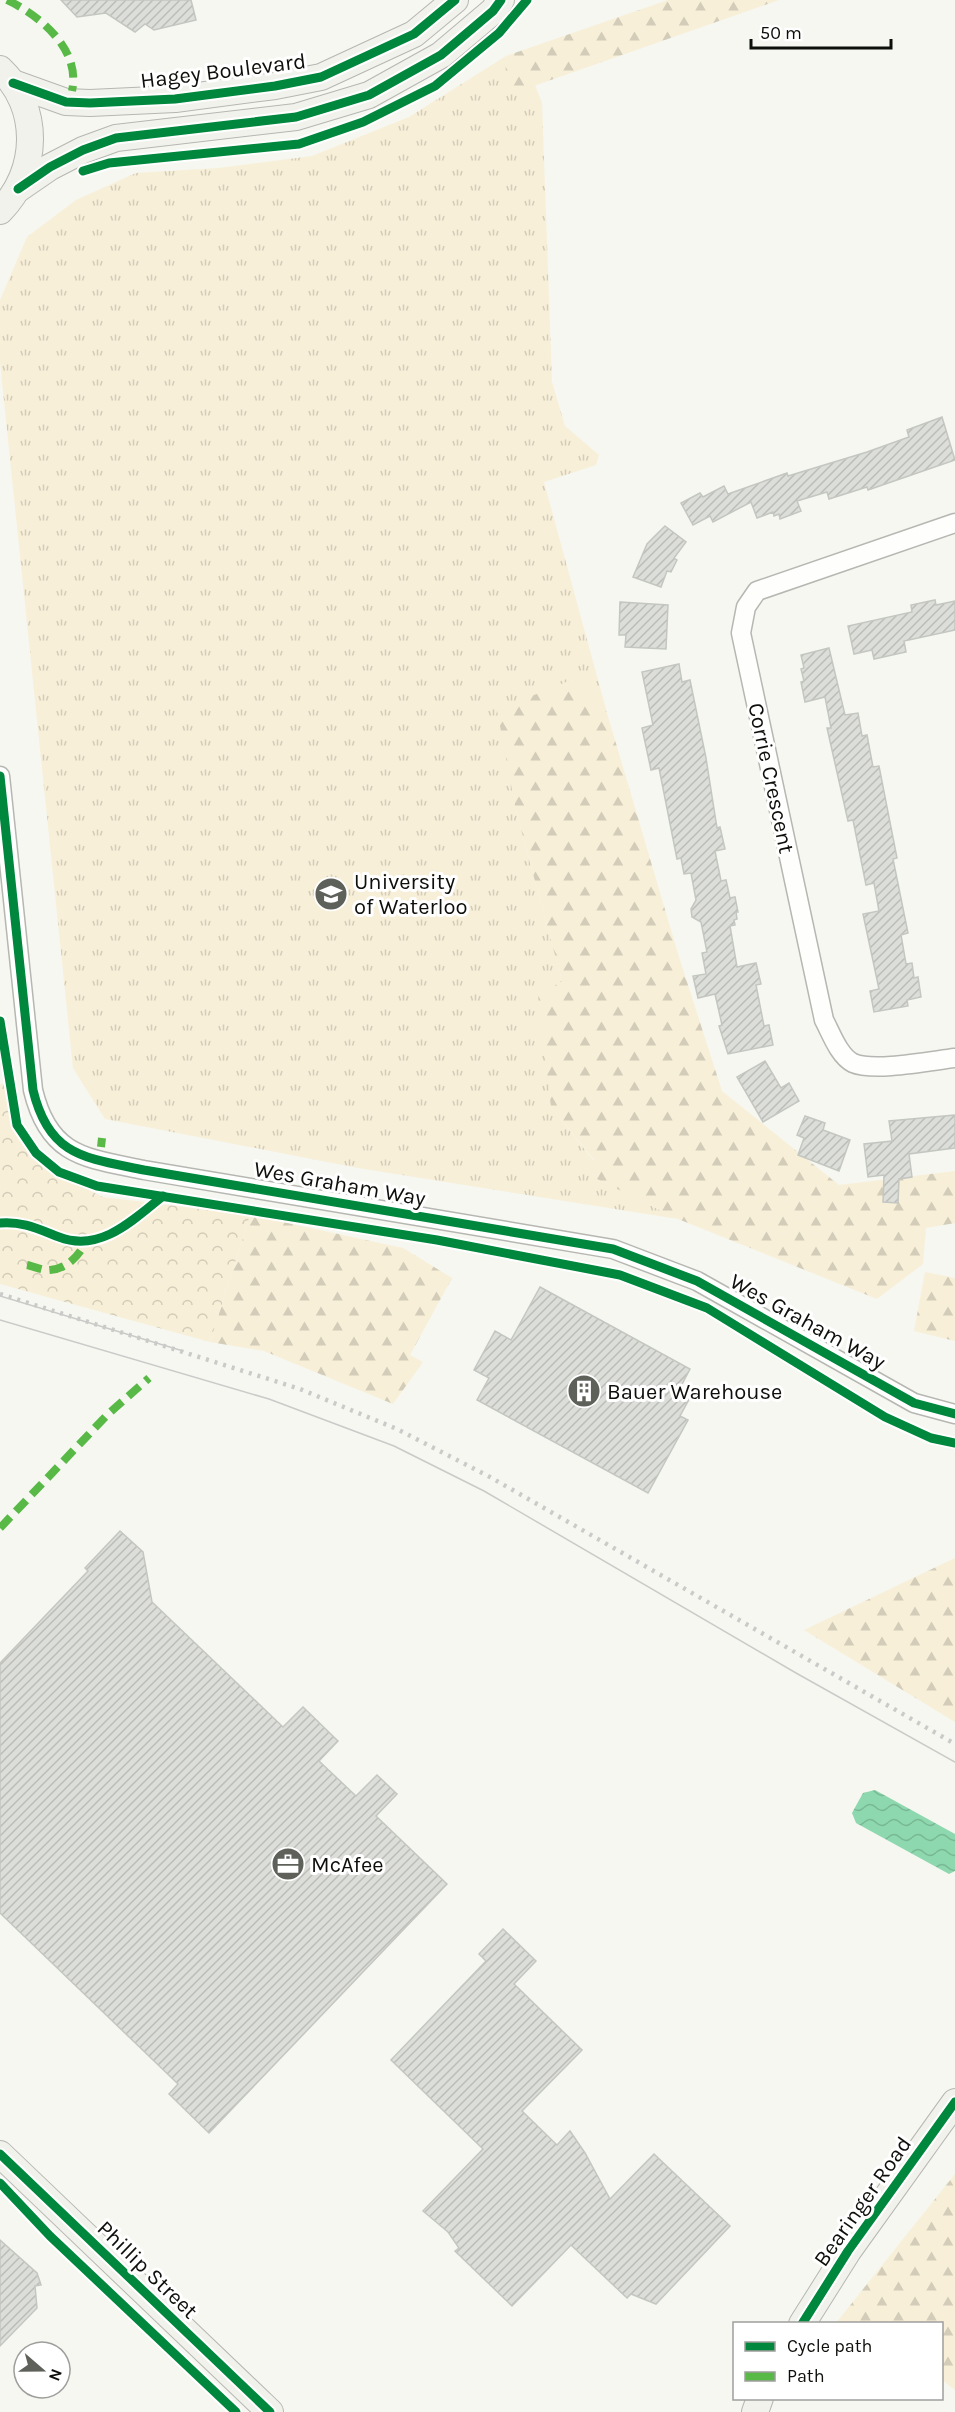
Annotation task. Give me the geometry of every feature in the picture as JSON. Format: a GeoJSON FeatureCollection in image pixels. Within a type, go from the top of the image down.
{"type":"FeatureCollection","features":[{"type":"Feature","properties":{"kind":"street","name":"Hagey Boulevard"},"geometry":{"type":"LineString","coordinates":[[6,76],[66,102],[90,103],[176,99],[275,86],[321,76],[414,34],[455,0]]}},
{"type":"Feature","properties":{"kind":"street"},"geometry":{"type":"LineString","coordinates":[[0,211],[18,189],[50,167],[83,150],[116,138],[296,117],[369,95],[441,55],[493,11],[501,0]]}},
{"type":"Feature","properties":{"kind":"street"},"geometry":{"type":"LineString","coordinates":[[6,76],[23,101],[31,135],[26,170],[18,189]]}},
{"type":"Feature","properties":{"kind":"street","name":"Corrie Crescent"},"geometry":{"type":"LineString","coordinates":[[955,523],[757,591],[746,607],[741,633],[824,1020],[839,1048],[851,1062],[872,1067],[955,1058]]}},
{"type":"Feature","properties":{"kind":"street","name":"Wes Graham Way"},"geometry":{"type":"LineString","coordinates":[[0,776],[33,1090],[37,1109],[49,1130],[69,1149],[90,1159],[144,1170],[613,1249],[697,1281],[914,1403],[955,1414]]}},
{"type":"Feature","properties":{"kind":"street","name":"Bearinger Road"},"geometry":{"type":"LineString","coordinates":[[803,2322],[848,2252],[955,2102]]}},
{"type":"Feature","properties":{"kind":"street","name":"Phillip Street"},"geometry":{"type":"LineString","coordinates":[[0,2154],[270,2412]]}},
{"type":"Feature","properties":{"kind":"green space"},"geometry":{"type":"Polygon","coordinates":[[[668,0],[779,0],[505,96],[506,56],[668,0]]]}},
{"type":"Feature","properties":{"kind":"green space"},"geometry":{"type":"Polygon","coordinates":[[[506,56],[506,95],[535,85],[542,103],[552,382],[565,426],[599,455],[596,465],[544,482],[607,713],[571,680],[516,811],[562,981],[551,1107],[594,1161],[594,1177],[678,1219],[358,1168],[105,1119],[73,1068],[0,362],[0,300],[27,237],[76,200],[136,173],[218,168],[312,156],[409,117],[506,56]]]}},
{"type":"Feature","properties":{"kind":"green space"},"geometry":{"type":"Polygon","coordinates":[[[571,680],[607,713],[679,957],[722,1091],[839,1185],[955,1171],[955,1223],[926,1228],[923,1264],[877,1299],[678,1219],[593,1177],[594,1160],[551,1107],[538,996],[562,981],[516,811],[497,710],[571,680]]]}},
{"type":"Feature","properties":{"kind":"green space"},"geometry":{"type":"Polygon","coordinates":[[[0,1084],[4,1084],[13,1127],[27,1151],[48,1171],[103,1197],[250,1215],[210,1342],[0,1284],[0,1084]]]}},
{"type":"Feature","properties":{"kind":"green space"},"geometry":{"type":"Polygon","coordinates":[[[250,1215],[403,1248],[452,1278],[410,1355],[423,1362],[393,1404],[264,1351],[210,1342],[250,1215]]]}},
{"type":"Feature","properties":{"kind":"green space"},"geometry":{"type":"Polygon","coordinates":[[[925,1272],[955,1278],[955,1341],[914,1331],[925,1272]]]}},
{"type":"Feature","properties":{"kind":"green space"},"geometry":{"type":"Polygon","coordinates":[[[955,1558],[955,1722],[804,1630],[955,1558]]]}},
{"type":"Feature","properties":{"kind":"green space"},"geometry":{"type":"Polygon","coordinates":[[[955,2174],[955,2390],[943,2381],[943,2322],[837,2322],[955,2174]]]}},
{"type":"Feature","properties":{"kind":"water"},"geometry":{"type":"Polygon","coordinates":[[[875,1790],[955,1834],[955,1871],[949,1874],[856,1823],[852,1813],[863,1793],[875,1790]]]}},
{"type":"Feature","properties":{"kind":"building"},"geometry":{"type":"Polygon","coordinates":[[[61,0],[191,0],[196,20],[154,30],[145,24],[135,32],[106,13],[77,17],[61,0]]]}},
{"type":"Feature","properties":{"kind":"building"},"geometry":{"type":"Polygon","coordinates":[[[942,417],[955,460],[868,490],[867,487],[829,499],[827,492],[797,501],[801,511],[780,519],[779,514],[774,516],[773,512],[757,518],[751,502],[713,522],[710,516],[693,525],[681,503],[700,493],[703,497],[724,486],[728,494],[787,473],[788,476],[867,452],[909,437],[907,430],[942,417]]]}},
{"type":"Feature","properties":{"kind":"building"},"geometry":{"type":"Polygon","coordinates":[[[665,526],[686,542],[674,558],[677,560],[671,572],[667,571],[661,587],[633,577],[647,544],[665,526]]]}},
{"type":"Feature","properties":{"kind":"building"},"geometry":{"type":"Polygon","coordinates":[[[935,600],[936,605],[955,601],[955,630],[904,641],[906,652],[874,659],[872,650],[854,654],[848,626],[912,612],[911,605],[935,600]]]}},
{"type":"Feature","properties":{"kind":"building"},"geometry":{"type":"Polygon","coordinates":[[[620,602],[668,605],[666,649],[625,647],[626,635],[619,635],[620,602]]]}},
{"type":"Feature","properties":{"kind":"building"},"geometry":{"type":"Polygon","coordinates":[[[829,648],[845,715],[858,713],[862,736],[867,735],[873,767],[879,766],[897,858],[893,859],[908,933],[901,935],[906,964],[912,963],[914,978],[918,977],[921,997],[907,1000],[908,1006],[874,1012],[870,991],[879,989],[863,914],[879,911],[874,883],[866,885],[853,820],[848,821],[827,728],[831,728],[825,697],[805,702],[801,682],[804,681],[801,669],[804,668],[801,655],[829,648]]]}},
{"type":"Feature","properties":{"kind":"building"},"geometry":{"type":"Polygon","coordinates":[[[679,664],[682,682],[690,680],[717,828],[720,827],[725,849],[715,851],[721,881],[726,880],[730,898],[735,897],[738,912],[736,912],[737,919],[734,920],[735,925],[730,926],[737,967],[756,963],[761,984],[756,985],[764,1026],[769,1025],[773,1045],[728,1054],[719,1026],[722,1025],[715,994],[698,998],[693,976],[706,974],[702,953],[707,952],[701,922],[692,917],[691,909],[696,900],[691,873],[684,874],[681,858],[677,859],[659,768],[651,770],[642,728],[653,725],[642,672],[679,664]]]}},
{"type":"Feature","properties":{"kind":"building"},"geometry":{"type":"Polygon","coordinates":[[[765,1061],[781,1088],[789,1083],[799,1101],[763,1122],[737,1077],[765,1061]]]}},
{"type":"Feature","properties":{"kind":"building"},"geometry":{"type":"Polygon","coordinates":[[[955,1115],[955,1148],[909,1154],[912,1177],[899,1179],[898,1203],[883,1202],[884,1175],[868,1177],[864,1144],[892,1141],[889,1121],[955,1115]]]}},
{"type":"Feature","properties":{"kind":"building"},"geometry":{"type":"Polygon","coordinates":[[[805,1116],[825,1123],[823,1130],[850,1140],[839,1171],[798,1155],[804,1138],[797,1135],[805,1116]]]}},
{"type":"Feature","properties":{"kind":"building","name":"Bauer Warehouse"},"geometry":{"type":"Polygon","coordinates":[[[540,1287],[690,1369],[680,1388],[692,1394],[680,1416],[688,1420],[648,1493],[477,1400],[489,1378],[474,1370],[495,1331],[511,1340],[540,1287]]]}},
{"type":"Feature","properties":{"kind":"building"},"geometry":{"type":"Polygon","coordinates":[[[120,1531],[143,1552],[152,1602],[283,1727],[303,1707],[338,1741],[319,1761],[356,1796],[377,1775],[397,1794],[376,1816],[447,1884],[209,2133],[169,2094],[178,2084],[0,1913],[0,1663],[88,1571],[85,1568],[120,1531]]]}},
{"type":"Feature","properties":{"kind":"building"},"geometry":{"type":"Polygon","coordinates":[[[503,1929],[536,1961],[514,1984],[582,2050],[522,2111],[557,2145],[570,2131],[610,2199],[654,2154],[730,2226],[656,2304],[631,2294],[627,2298],[571,2245],[512,2306],[455,2251],[459,2248],[448,2232],[423,2211],[483,2149],[391,2060],[486,1961],[479,1954],[503,1929]]]}},
{"type":"Feature","properties":{"kind":"building"},"geometry":{"type":"Polygon","coordinates":[[[0,2240],[37,2273],[41,2285],[35,2286],[37,2308],[0,2346],[0,2240]]]}},
{"type":"Feature","properties":{"kind":"tram line"},"geometry":{"type":"LineString","coordinates":[[0,1296],[183,1351]]}},
{"type":"Feature","properties":{"kind":"tram line"},"geometry":{"type":"LineString","coordinates":[[0,1320],[269,1399],[394,1446],[484,1491],[796,1673],[955,1762]]}},
{"type":"Feature","properties":{"kind":"railway"},"geometry":{"type":"LineString","coordinates":[[0,1294],[300,1389],[397,1429],[490,1477],[955,1744]]}},
{"type":"Feature","properties":{"kind":"marked path"},"geometry":{"type":"LineString","coordinates":[[7,0],[33,15],[56,36],[70,62],[73,76],[72,91]]}},
{"type":"Feature","properties":{"kind":"marked path"},"geometry":{"type":"LineString","coordinates":[[101,1147],[102,1138]]}},
{"type":"Feature","properties":{"kind":"marked path"},"geometry":{"type":"LineString","coordinates":[[27,1265],[47,1270],[62,1267],[76,1256],[86,1241]]}},
{"type":"Feature","properties":{"kind":"marked path"},"geometry":{"type":"LineString","coordinates":[[0,1528],[108,1414],[149,1378]]}},
{"type":"Feature","properties":{"kind":"cycle path"},"geometry":{"type":"LineString","coordinates":[[13,83],[66,102],[90,103],[175,99],[275,86],[321,77],[414,34],[455,0]]}},
{"type":"Feature","properties":{"kind":"cycle path"},"geometry":{"type":"LineString","coordinates":[[18,189],[50,167],[83,150],[116,138],[296,117],[369,95],[441,55],[493,11],[501,0]]}},
{"type":"Feature","properties":{"kind":"cycle path"},"geometry":{"type":"LineString","coordinates":[[83,171],[109,163],[299,144],[363,122],[435,86],[499,33],[527,0]]}},
{"type":"Feature","properties":{"kind":"cycle path"},"geometry":{"type":"LineString","coordinates":[[0,776],[33,1090],[40,1112],[49,1129],[60,1142],[73,1151],[104,1162],[144,1170],[613,1249],[697,1281],[914,1403],[955,1414]]}},
{"type":"Feature","properties":{"kind":"cycle path"},"geometry":{"type":"LineString","coordinates":[[0,1021],[17,1125],[36,1153],[59,1172],[97,1186],[437,1240],[620,1275],[707,1308],[885,1417],[931,1438],[955,1443]]}},
{"type":"Feature","properties":{"kind":"cycle path"},"geometry":{"type":"LineString","coordinates":[[0,1223],[23,1224],[74,1241],[88,1241],[128,1224],[163,1196]]}},
{"type":"Feature","properties":{"kind":"cycle path"},"geometry":{"type":"LineString","coordinates":[[803,2322],[848,2251],[955,2102]]}},
{"type":"Feature","properties":{"kind":"cycle path"},"geometry":{"type":"LineString","coordinates":[[0,2154],[270,2412]]}},
{"type":"Feature","properties":{"kind":"cycle path"},"geometry":{"type":"LineString","coordinates":[[0,2183],[50,2236],[236,2412]]}},
{"type":"Feature","properties":{"kind":"place","name":"University of Waterloo"},"geometry":{"type":"Point","coordinates":[331,894]}},
{"type":"Feature","properties":{"kind":"place","name":"Bauer Warehouse"},"geometry":{"type":"Point","coordinates":[584,1391]}},
{"type":"Feature","properties":{"kind":"place","name":"McAfee"},"geometry":{"type":"Point","coordinates":[288,1864]}}]}
